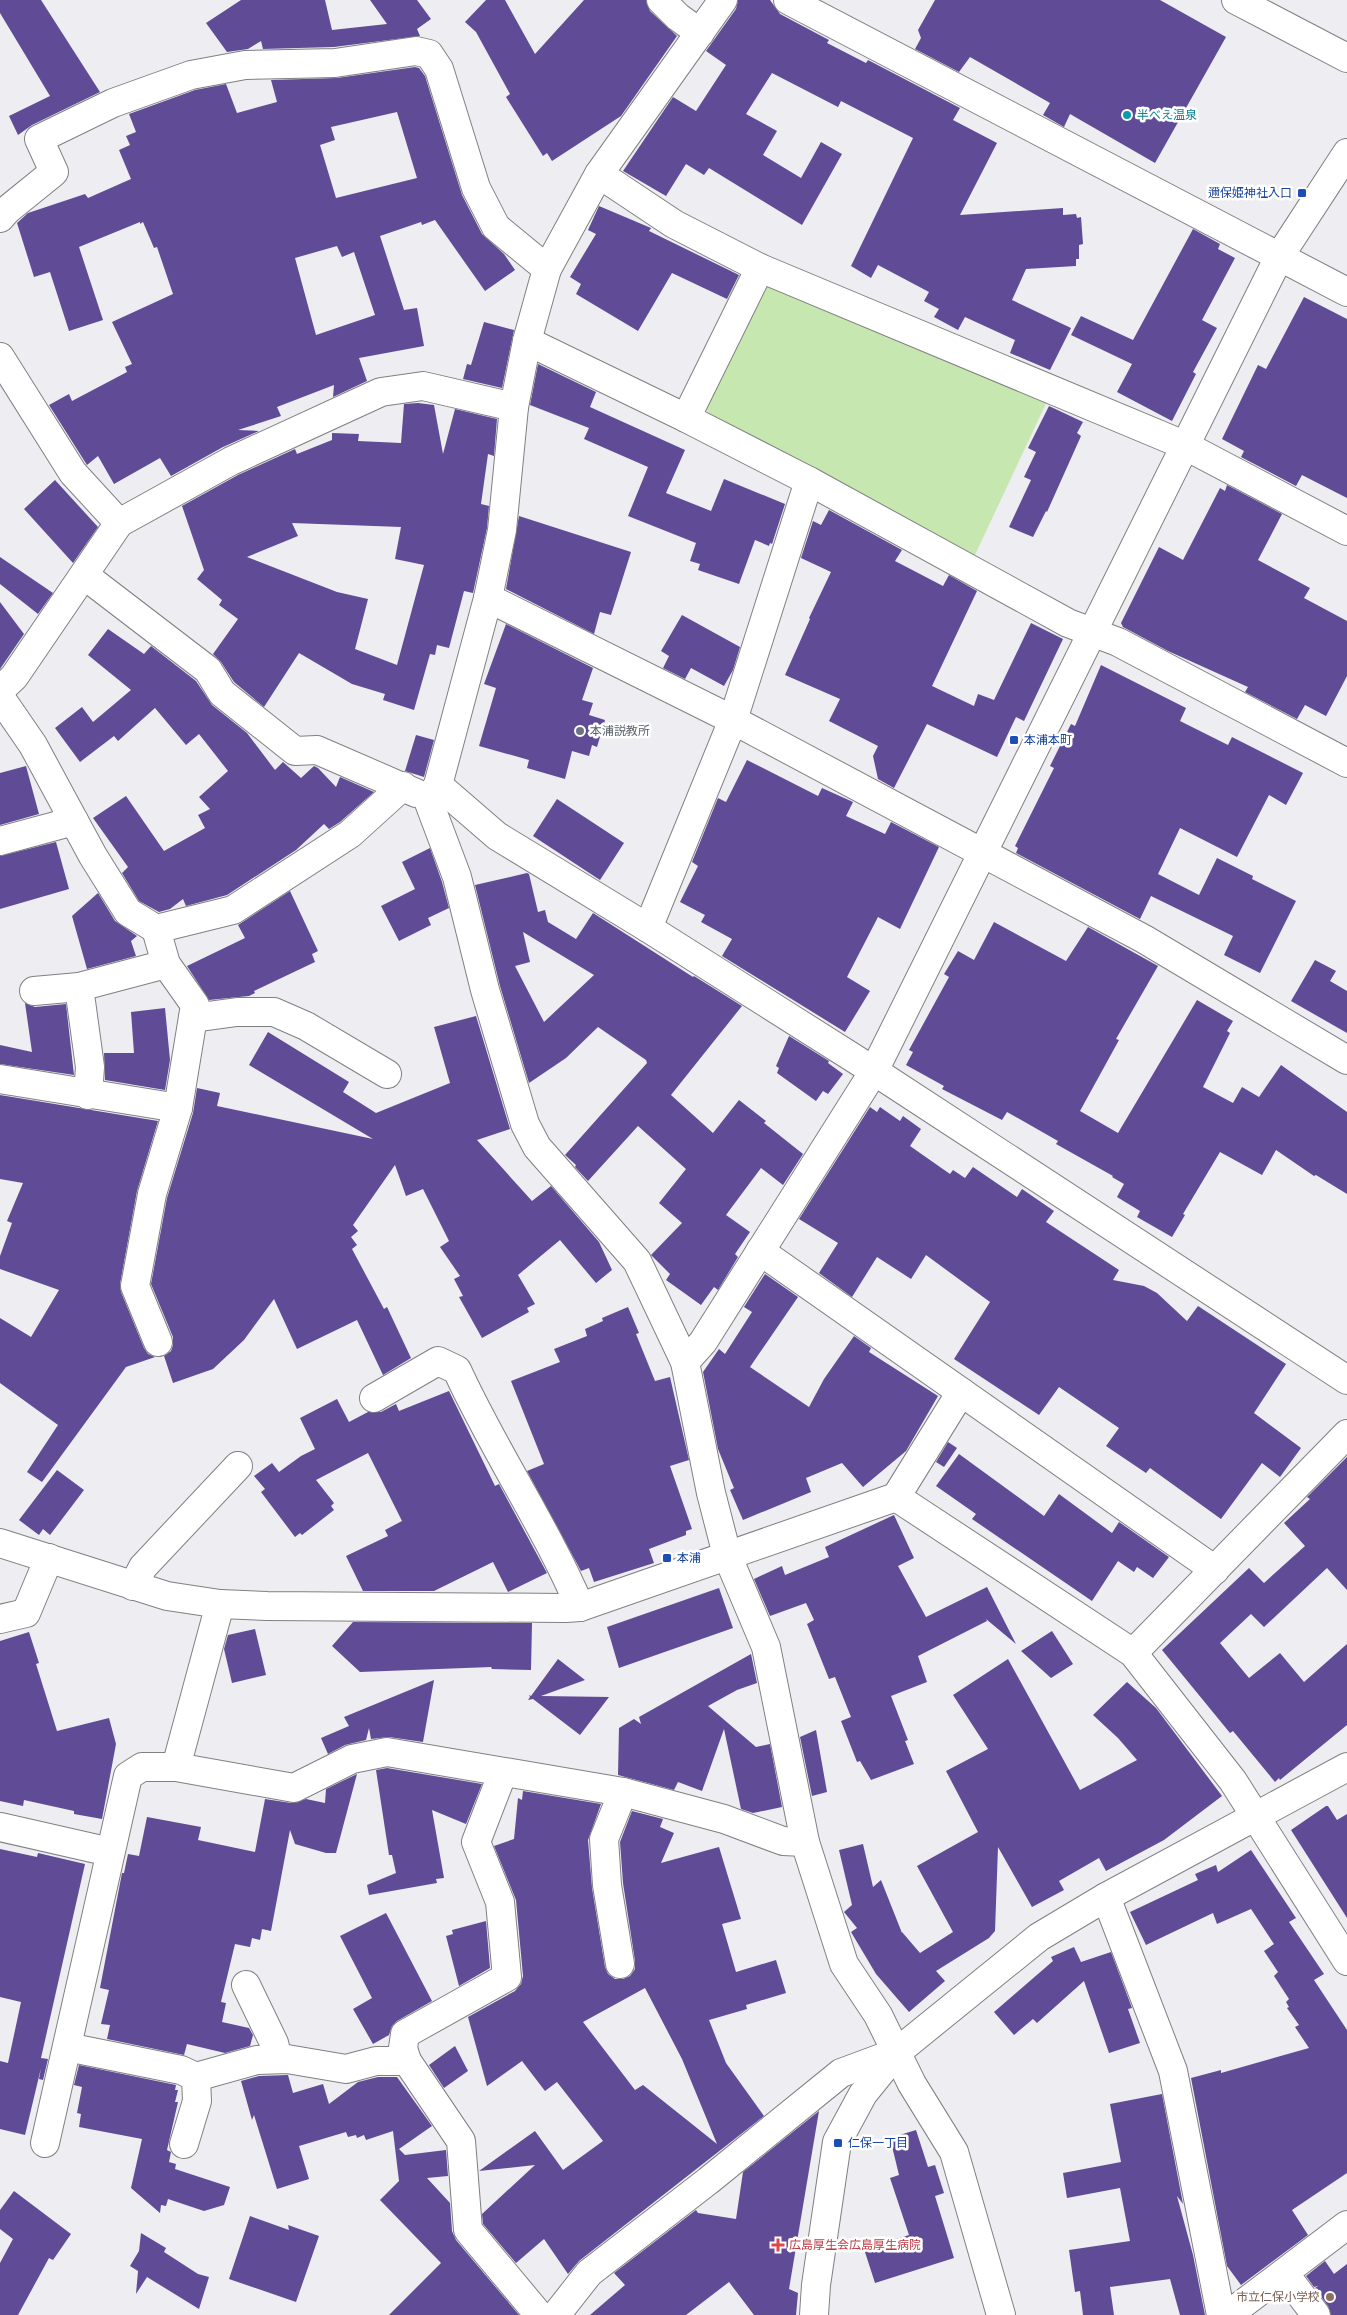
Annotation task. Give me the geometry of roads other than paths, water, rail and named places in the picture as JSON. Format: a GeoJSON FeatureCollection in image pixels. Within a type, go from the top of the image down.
{"type":"FeatureCollection","features":[{"type":"Feature","properties":{"kind":"street"},"geometry":{"type":"LineString","coordinates":[[661,0],[678,17],[700,33]]}},
{"type":"Feature","properties":{"kind":"street"},"geometry":{"type":"LineString","coordinates":[[723,0],[599,174],[547,269],[527,341],[514,407],[502,530],[488,598],[433,792],[457,877],[484,990],[526,1124],[537,1147],[637,1261],[685,1362],[711,1493],[727,1555],[766,1647],[805,1842],[844,1964],[878,2015],[912,2084],[954,2152],[1001,2315]]}},
{"type":"Feature","properties":{"kind":"street"},"geometry":{"type":"LineString","coordinates":[[788,0],[1347,292]]}},
{"type":"Feature","properties":{"kind":"street"},"geometry":{"type":"LineString","coordinates":[[1236,0],[1347,58]]}},
{"type":"Feature","properties":{"kind":"street"},"geometry":{"type":"LineString","coordinates":[[0,218],[7,210],[54,172],[39,139],[113,103],[191,75],[245,65],[335,63],[416,51],[429,54],[439,69],[476,188],[496,227],[547,269]]}},
{"type":"Feature","properties":{"kind":"street"},"geometry":{"type":"LineString","coordinates":[[685,1362],[703,1342],[874,1071],[1279,257],[1347,153]]}},
{"type":"Feature","properties":{"kind":"street"},"geometry":{"type":"LineString","coordinates":[[599,174],[674,224],[760,268],[1184,445],[1347,531]]}},
{"type":"Feature","properties":{"kind":"street"},"geometry":{"type":"LineString","coordinates":[[686,418],[760,268]]}},
{"type":"Feature","properties":{"kind":"street"},"geometry":{"type":"LineString","coordinates":[[527,341],[686,418],[808,481],[1068,622],[1118,642],[1347,763]]}},
{"type":"Feature","properties":{"kind":"street"},"geometry":{"type":"LineString","coordinates":[[0,357],[73,473],[119,523]]}},
{"type":"Feature","properties":{"kind":"street"},"geometry":{"type":"LineString","coordinates":[[0,690],[14,677],[119,523],[231,461],[381,392],[423,386],[514,407]]}},
{"type":"Feature","properties":{"kind":"street"},"geometry":{"type":"LineString","coordinates":[[648,928],[732,720],[808,481]]}},
{"type":"Feature","properties":{"kind":"street"},"geometry":{"type":"LineString","coordinates":[[84,575],[208,670],[222,692],[295,751],[317,750],[403,786],[433,792],[497,836],[648,928],[874,1071],[1347,1380]]}},
{"type":"Feature","properties":{"kind":"street"},"geometry":{"type":"LineString","coordinates":[[488,598],[732,720],[1144,938],[1347,1060]]}},
{"type":"Feature","properties":{"kind":"street"},"geometry":{"type":"LineString","coordinates":[[0,697],[33,745],[74,821],[128,912],[156,929],[166,964],[195,1005],[178,1108],[152,1194],[135,1286],[158,1342]]}},
{"type":"Feature","properties":{"kind":"street"},"geometry":{"type":"LineString","coordinates":[[156,929],[232,910],[350,834],[403,786]]}},
{"type":"Feature","properties":{"kind":"street"},"geometry":{"type":"LineString","coordinates":[[0,841],[74,821]]}},
{"type":"Feature","properties":{"kind":"street"},"geometry":{"type":"LineString","coordinates":[[34,991],[79,987],[166,964]]}},
{"type":"Feature","properties":{"kind":"street"},"geometry":{"type":"LineString","coordinates":[[79,987],[90,1066],[88,1095]]}},
{"type":"Feature","properties":{"kind":"street"},"geometry":{"type":"LineString","coordinates":[[193,1018],[237,1012],[274,1012],[306,1026],[386,1074]]}},
{"type":"Feature","properties":{"kind":"street"},"geometry":{"type":"LineString","coordinates":[[0,1079],[88,1095],[178,1108]]}},
{"type":"Feature","properties":{"kind":"street"},"geometry":{"type":"LineString","coordinates":[[760,1251],[1215,1570]]}},
{"type":"Feature","properties":{"kind":"street"},"geometry":{"type":"LineString","coordinates":[[374,1398],[438,1361],[457,1370],[477,1414],[562,1566],[580,1607]]}},
{"type":"Feature","properties":{"kind":"street"},"geometry":{"type":"LineString","coordinates":[[0,1544],[167,1596],[220,1604],[267,1606],[580,1607],[896,1497],[962,1392]]}},
{"type":"Feature","properties":{"kind":"street"},"geometry":{"type":"LineString","coordinates":[[1133,1653],[1347,1434]]}},
{"type":"Feature","properties":{"kind":"street"},"geometry":{"type":"LineString","coordinates":[[133,1586],[143,1567],[238,1466]]}},
{"type":"Feature","properties":{"kind":"street"},"geometry":{"type":"LineString","coordinates":[[896,1497],[1133,1653],[1234,1781],[1265,1834],[1347,1961]]}},
{"type":"Feature","properties":{"kind":"street"},"geometry":{"type":"LineString","coordinates":[[0,1619],[26,1612],[49,1558]]}},
{"type":"Feature","properties":{"kind":"street"},"geometry":{"type":"LineString","coordinates":[[176,1767],[220,1604]]}},
{"type":"Feature","properties":{"kind":"street"},"geometry":{"type":"LineString","coordinates":[[45,2143],[128,1776],[142,1767],[176,1767],[294,1788],[352,1759],[387,1752],[623,1792],[724,1819],[783,1841],[805,1842]]}},
{"type":"Feature","properties":{"kind":"street"},"geometry":{"type":"LineString","coordinates":[[814,2315],[816,2285],[837,2142],[863,2094],[896,2052],[988,1980],[1039,1937],[1106,1897],[1347,1767]]}},
{"type":"Feature","properties":{"kind":"street"},"geometry":{"type":"LineString","coordinates":[[503,1772],[476,1842],[500,1902],[507,1976],[405,2034],[403,2048],[407,2061],[461,2141],[468,2230],[539,2315]]}},
{"type":"Feature","properties":{"kind":"street"},"geometry":{"type":"LineString","coordinates":[[620,1964],[607,1886],[604,1839],[623,1792]]}},
{"type":"Feature","properties":{"kind":"street"},"geometry":{"type":"LineString","coordinates":[[0,1827],[110,1852]]}},
{"type":"Feature","properties":{"kind":"street"},"geometry":{"type":"LineString","coordinates":[[1106,1897],[1173,2071],[1221,2315]]}},
{"type":"Feature","properties":{"kind":"street"},"geometry":{"type":"LineString","coordinates":[[246,1986],[274,2043],[278,2059]]}},
{"type":"Feature","properties":{"kind":"street"},"geometry":{"type":"LineString","coordinates":[[67,2047],[181,2070],[196,2078],[257,2060],[278,2059],[346,2069],[376,2061],[407,2061]]}},
{"type":"Feature","properties":{"kind":"street"},"geometry":{"type":"LineString","coordinates":[[556,2315],[589,2273],[841,2073],[896,2052]]}},
{"type":"Feature","properties":{"kind":"street"},"geometry":{"type":"LineString","coordinates":[[184,2144],[197,2101],[196,2078]]}},
{"type":"Feature","properties":{"kind":"street"},"geometry":{"type":"LineString","coordinates":[[1228,2315],[1347,2225]]}},
{"type":"Feature","properties":{"kind":"street"},"geometry":{"type":"LineString","coordinates":[[1284,2273],[1316,2315]]}},
{"type":"Feature","properties":{"kind":"place","name":"半べえ温泉"},"geometry":{"type":"Point","coordinates":[1127,115]}},
{"type":"Feature","properties":{"kind":"place","name":"邇保姫神社入口"},"geometry":{"type":"Point","coordinates":[1302,193]}},
{"type":"Feature","properties":{"kind":"place","name":"本浦説教所"},"geometry":{"type":"Point","coordinates":[580,731]}},
{"type":"Feature","properties":{"kind":"place","name":"本浦本町"},"geometry":{"type":"Point","coordinates":[1014,740]}},
{"type":"Feature","properties":{"kind":"place","name":"本浦"},"geometry":{"type":"Point","coordinates":[667,1558]}},
{"type":"Feature","properties":{"kind":"place","name":"仁保一丁目"},"geometry":{"type":"Point","coordinates":[838,2143]}},
{"type":"Feature","properties":{"kind":"place","name":"広島厚生会広島厚生病院"},"geometry":{"type":"Point","coordinates":[778,2245]}},
{"type":"Feature","properties":{"kind":"place","name":"市立仁保小学校"},"geometry":{"type":"Point","coordinates":[1330,2297]}}]}
